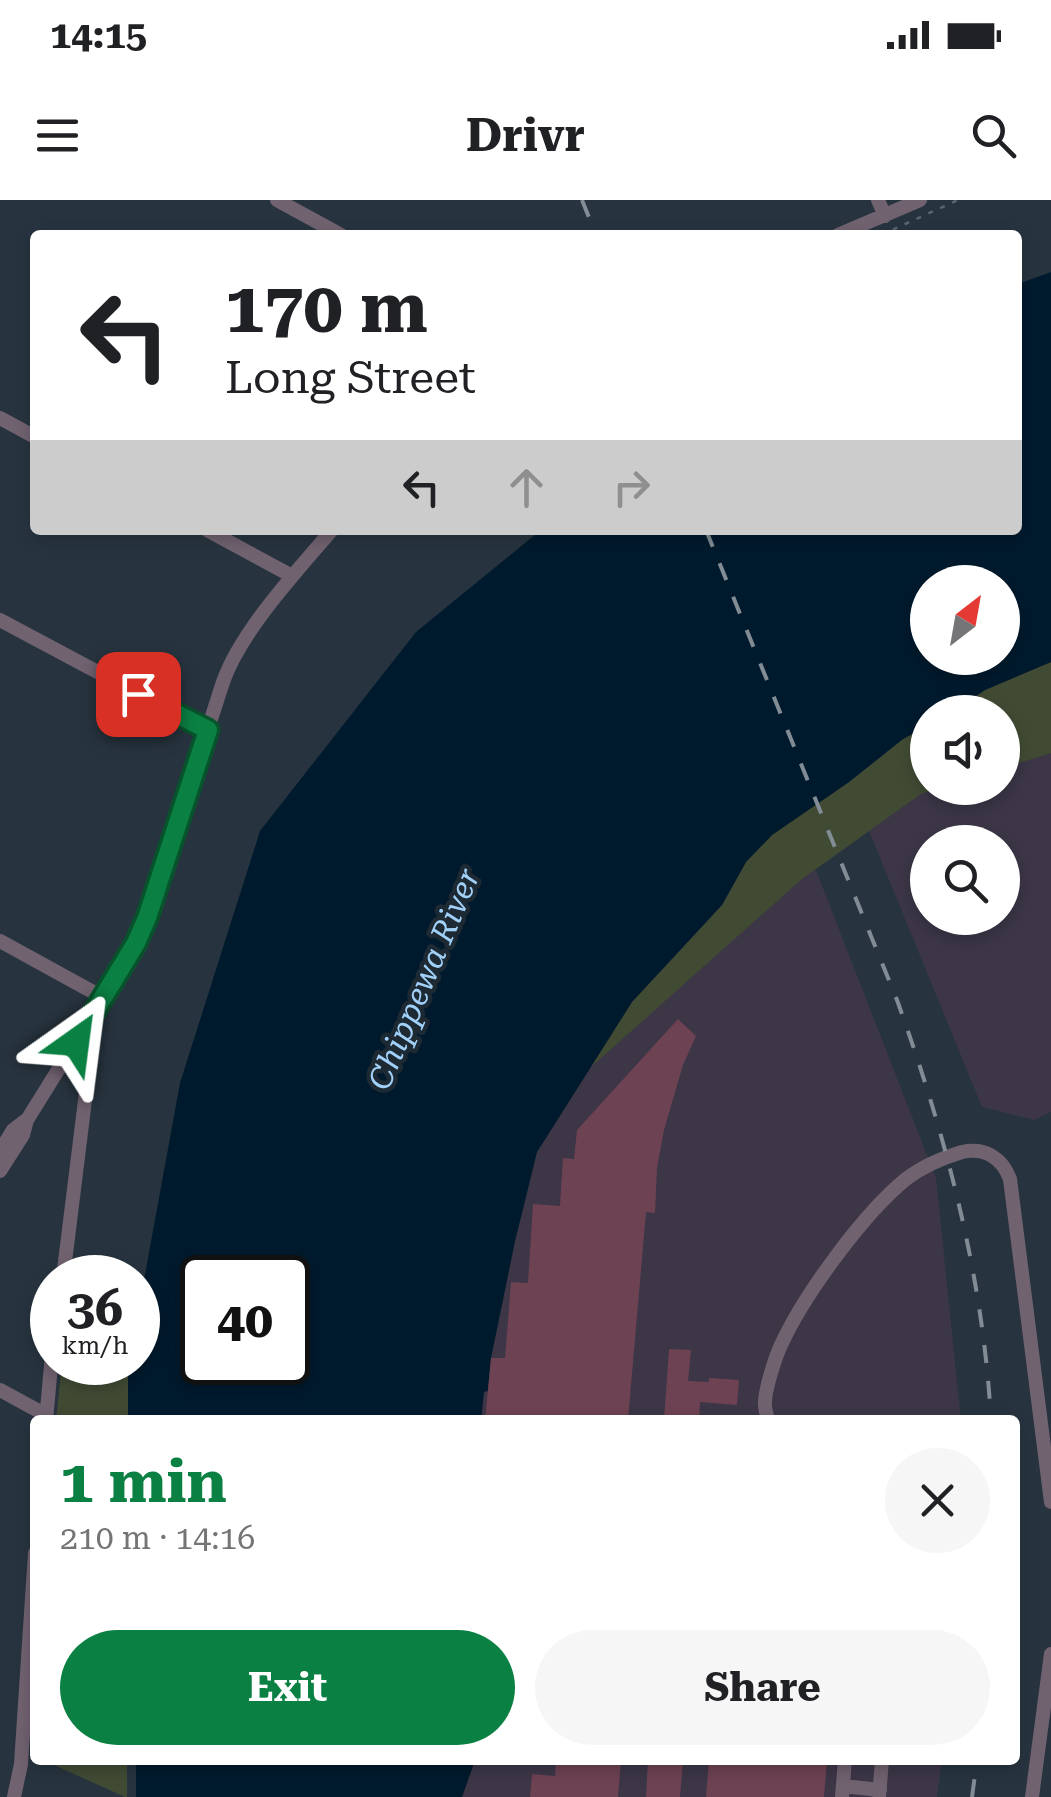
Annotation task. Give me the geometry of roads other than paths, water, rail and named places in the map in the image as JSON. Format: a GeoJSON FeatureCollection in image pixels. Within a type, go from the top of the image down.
{"type":"FeatureCollection","features":[{"type":"Feature","properties":{"kind":"street"},"geometry":{"type":"LineString","coordinates":[[277,200],[332,230]]}},
{"type":"Feature","properties":{"kind":"street"},"geometry":{"type":"LineString","coordinates":[[878,200],[885,216]]}},
{"type":"Feature","properties":{"kind":"street"},"geometry":{"type":"LineString","coordinates":[[850,230],[920,200]]}},
{"type":"Feature","properties":{"kind":"street"},"geometry":{"type":"LineString","coordinates":[[0,418],[30,434]]}},
{"type":"Feature","properties":{"kind":"street"},"geometry":{"type":"LineString","coordinates":[[216,535],[292,576]]}},
{"type":"Feature","properties":{"kind":"street"},"geometry":{"type":"LineString","coordinates":[[0,1171],[136,943],[229,665],[292,576],[328,535]]}},
{"type":"Feature","properties":{"kind":"street"},"geometry":{"type":"LineString","coordinates":[[0,620],[208,730]]}},
{"type":"Feature","properties":{"kind":"street"},"geometry":{"type":"LineString","coordinates":[[0,941],[102,997]]}},
{"type":"Feature","properties":{"kind":"street"},"geometry":{"type":"LineString","coordinates":[[66,1255],[90,1068],[86,1053],[76,1042]]}},
{"type":"Feature","properties":{"kind":"street"},"geometry":{"type":"LineString","coordinates":[[0,1150],[13,1130],[27,1120]]}},
{"type":"Feature","properties":{"kind":"street"},"geometry":{"type":"LineString","coordinates":[[767,1415],[764,1403],[779,1348],[806,1299],[862,1225],[906,1180],[936,1161],[974,1150],[986,1152],[1006,1168],[1010,1179],[1051,1502]]}},
{"type":"Feature","properties":{"kind":"street"},"geometry":{"type":"LineString","coordinates":[[46,1415],[49,1385]]}},
{"type":"Feature","properties":{"kind":"street"},"geometry":{"type":"LineString","coordinates":[[0,1390],[41,1415]]}},
{"type":"Feature","properties":{"kind":"street"},"geometry":{"type":"LineString","coordinates":[[14,1797],[21,1764],[30,1628]]}},
{"type":"Feature","properties":{"kind":"street"},"geometry":{"type":"LineString","coordinates":[[1032,1797],[1051,1654]]}},
{"type":"Feature","properties":{"kind":"street"},"geometry":{"type":"LineString","coordinates":[[845,1765],[842,1792],[879,1794],[882,1765]]}},
{"type":"Feature","properties":{"kind":"water","name":"Chippewa River"},"geometry":{"type":"Polygon","coordinates":[[[1051,272],[1051,662],[978,695],[910,695],[910,735],[772,835],[746,862],[722,905],[632,1002],[537,1152],[515,1241],[482,1415],[128,1415],[128,1385],[160,1385],[160,1255],[149,1255],[180,1083],[260,831],[416,632],[535,535],[1022,535],[1022,283],[1051,272]]]}},
{"type":"Feature","properties":{"kind":"water"},"geometry":{"type":"Polygon","coordinates":[[[136,1765],[473,1765],[462,1797],[136,1797],[136,1765]]]}},
{"type":"Feature","properties":{"kind":"railway"},"geometry":{"type":"LineString","coordinates":[[582,200],[594,230]]}},
{"type":"Feature","properties":{"kind":"railway"},"geometry":{"type":"LineString","coordinates":[[708,535],[915,1051],[946,1154],[971,1259],[991,1415]]}},
{"type":"Feature","properties":{"kind":"railway"},"geometry":{"type":"LineString","coordinates":[[972,1797],[976,1765]]}}]}
